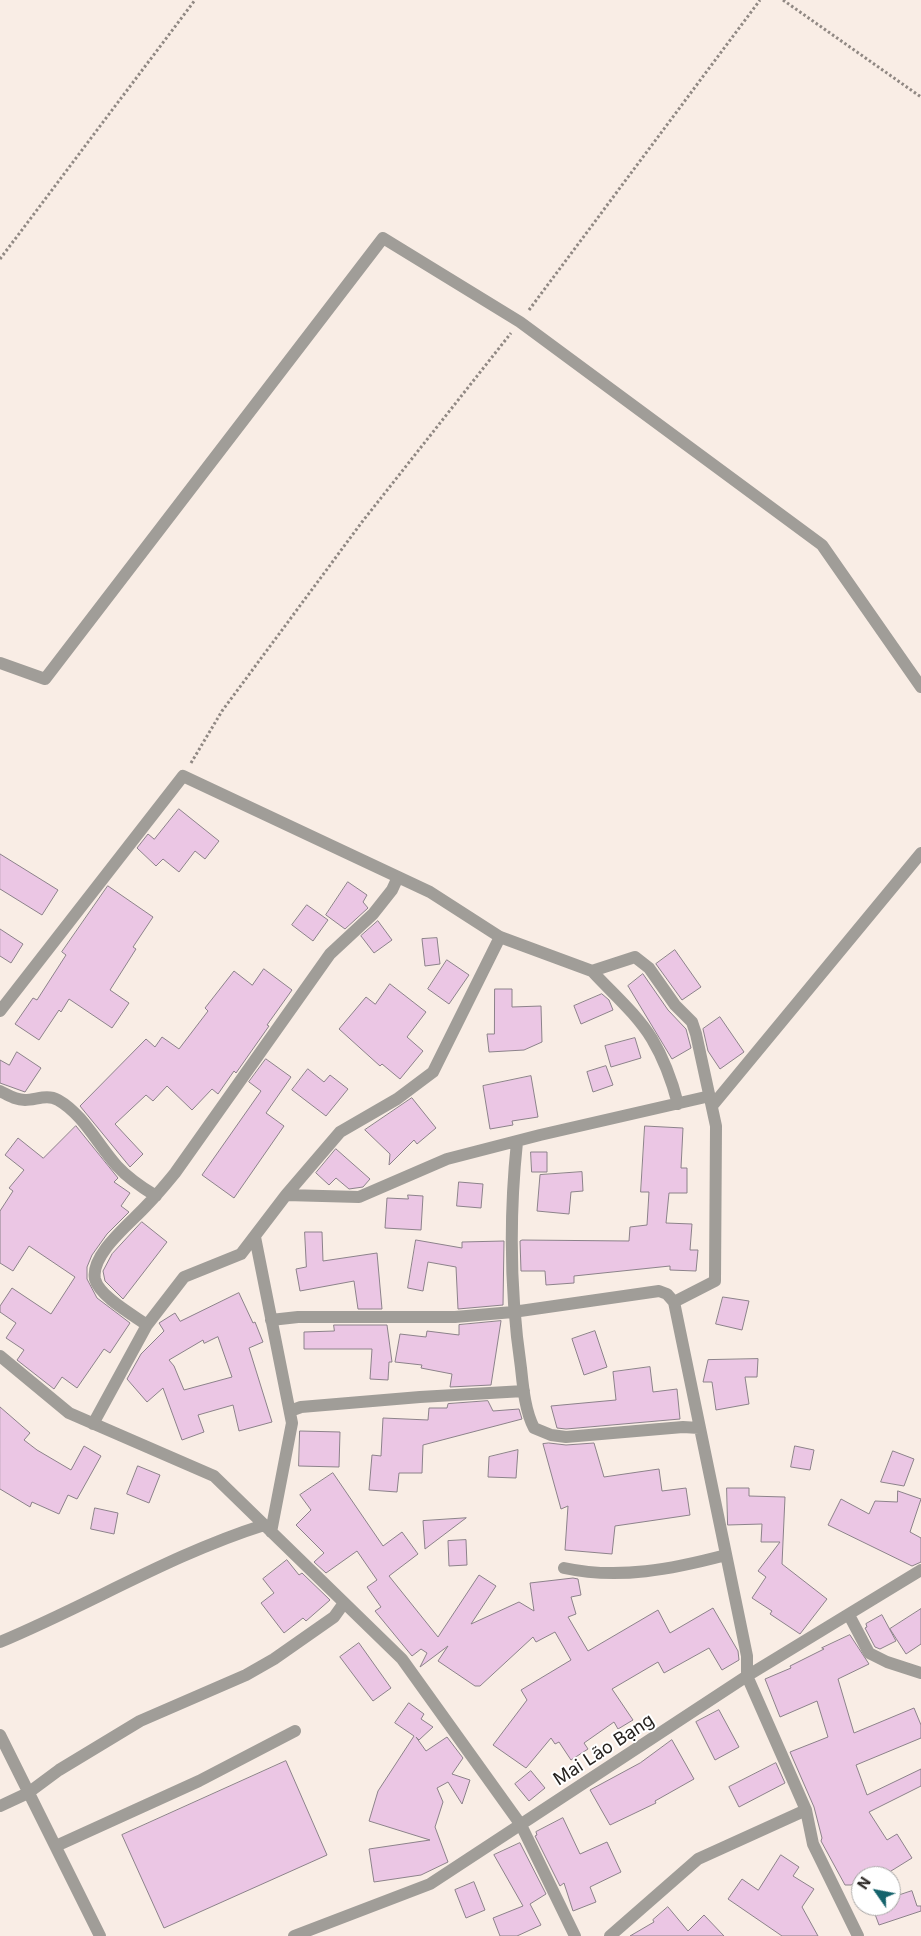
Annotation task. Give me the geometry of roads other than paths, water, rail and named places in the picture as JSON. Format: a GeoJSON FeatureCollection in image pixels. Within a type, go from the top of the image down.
{"type":"FeatureCollection","features":[{"type":"Feature","properties":{"kind":"street"},"geometry":{"type":"LineString","coordinates":[[0,663],[45,679],[384,238],[520,322],[822,546],[921,687]]}},
{"type":"Feature","properties":{"kind":"street"},"geometry":{"type":"LineString","coordinates":[[0,1011],[183,776],[430,892],[500,937],[592,971],[633,1014],[651,1038],[665,1064],[678,1104]]}},
{"type":"Feature","properties":{"kind":"street"},"geometry":{"type":"LineString","coordinates":[[286,1195],[359,1197],[448,1159],[540,1135],[678,1104],[711,1101],[921,853]]}},
{"type":"Feature","properties":{"kind":"street"},"geometry":{"type":"LineString","coordinates":[[147,1324],[104,1293],[95,1280],[96,1270],[113,1238],[156,1196],[175,1173],[208,1125],[247,1074],[330,954],[373,914],[392,890],[398,877]]}},
{"type":"Feature","properties":{"kind":"street"},"geometry":{"type":"LineString","coordinates":[[93,1424],[147,1324],[184,1277],[241,1254],[286,1195],[340,1132],[397,1099],[433,1072],[500,937]]}},
{"type":"Feature","properties":{"kind":"street"},"geometry":{"type":"LineString","coordinates":[[592,971],[635,957],[649,968],[675,1005],[692,1022],[716,1126],[715,1281],[674,1302]]}},
{"type":"Feature","properties":{"kind":"street"},"geometry":{"type":"LineString","coordinates":[[0,1090],[14,1098],[25,1100],[44,1097],[56,1099],[81,1121],[118,1167],[138,1186],[156,1196]]}},
{"type":"Feature","properties":{"kind":"street"},"geometry":{"type":"LineString","coordinates":[[517,1142],[511,1250],[513,1312],[524,1391],[534,1428],[551,1435],[566,1437],[683,1427],[699,1428]]}},
{"type":"Feature","properties":{"kind":"street"},"geometry":{"type":"LineString","coordinates":[[255,1236],[292,1423],[268,1528]]}},
{"type":"Feature","properties":{"kind":"street"},"geometry":{"type":"LineString","coordinates":[[271,1320],[298,1317],[455,1317],[513,1312],[643,1292],[660,1291],[667,1294],[674,1302],[747,1656],[747,1676],[806,1810],[813,1844],[858,1936]]}},
{"type":"Feature","properties":{"kind":"street"},"geometry":{"type":"LineString","coordinates":[[0,1356],[69,1413],[214,1476],[402,1659],[521,1825],[575,1936]]}},
{"type":"Feature","properties":{"kind":"street"},"geometry":{"type":"LineString","coordinates":[[290,1411],[301,1407],[524,1391]]}},
{"type":"Feature","properties":{"kind":"street"},"geometry":{"type":"LineString","coordinates":[[0,1642],[59,1617],[174,1560],[236,1534],[268,1528]]}},
{"type":"Feature","properties":{"kind":"street"},"geometry":{"type":"LineString","coordinates":[[564,1568],[588,1572],[642,1572],[682,1566],[726,1555]]}},
{"type":"Feature","properties":{"kind":"street","name":"Mai Lão Bạng"},"geometry":{"type":"LineString","coordinates":[[294,1936],[430,1884],[747,1676],[921,1570]]}},
{"type":"Feature","properties":{"kind":"street"},"geometry":{"type":"LineString","coordinates":[[0,1806],[28,1793],[59,1770],[140,1721],[246,1675],[274,1659],[334,1617],[344,1603]]}},
{"type":"Feature","properties":{"kind":"street"},"geometry":{"type":"LineString","coordinates":[[849,1615],[869,1653],[887,1662],[921,1673]]}},
{"type":"Feature","properties":{"kind":"street"},"geometry":{"type":"LineString","coordinates":[[56,1846],[199,1781],[295,1731]]}},
{"type":"Feature","properties":{"kind":"street"},"geometry":{"type":"LineString","coordinates":[[0,1734],[100,1936]]}},
{"type":"Feature","properties":{"kind":"street"},"geometry":{"type":"LineString","coordinates":[[610,1936],[698,1859],[806,1810]]}}]}
